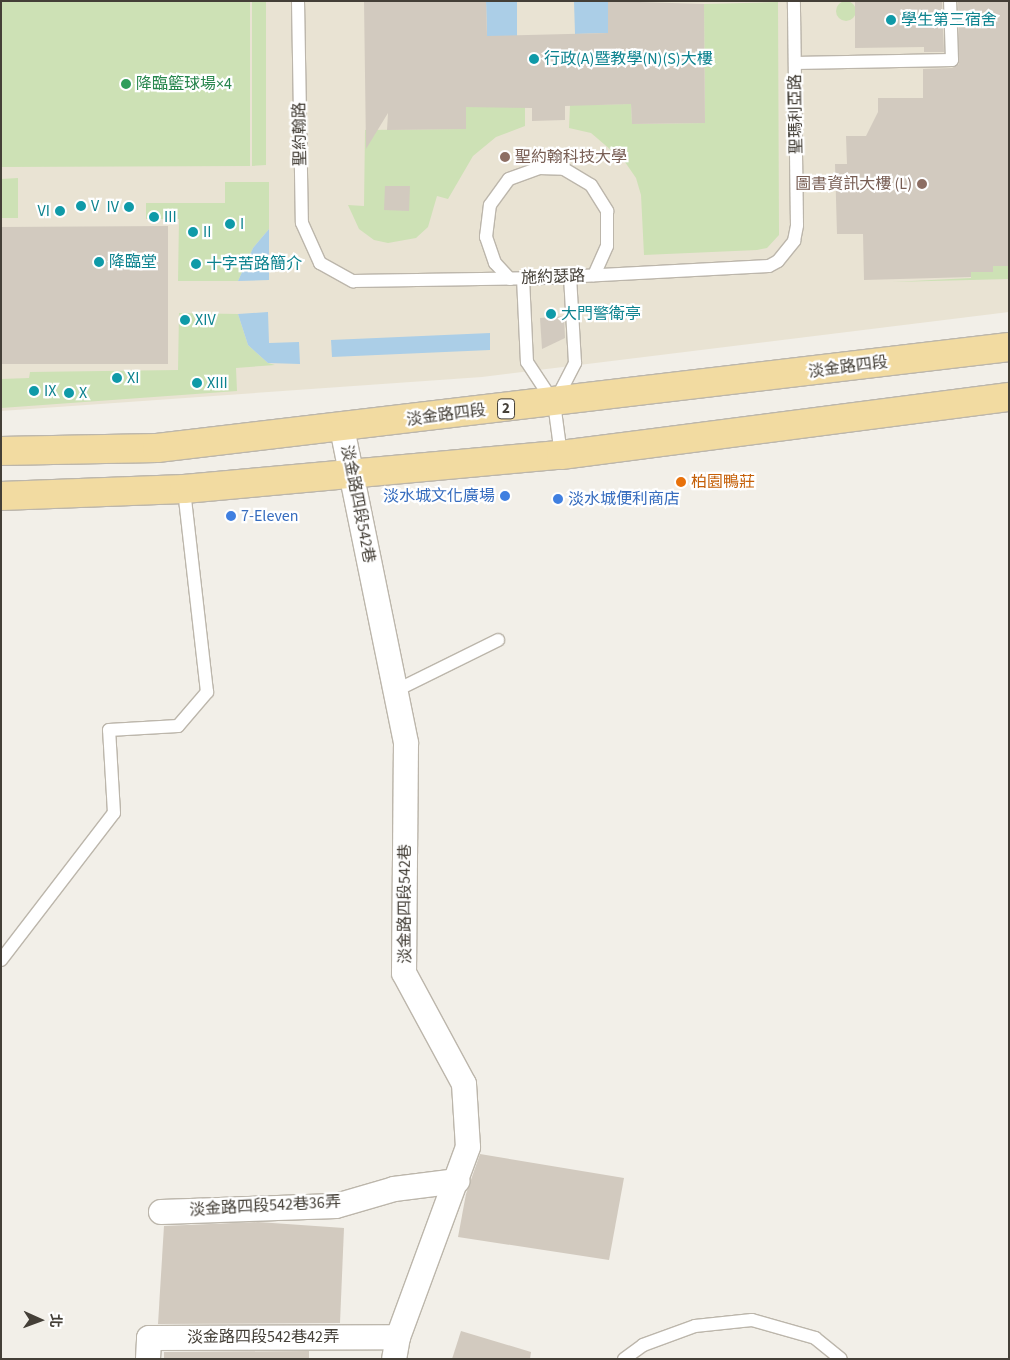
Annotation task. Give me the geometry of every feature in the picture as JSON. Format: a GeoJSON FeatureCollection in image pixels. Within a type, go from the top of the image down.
{"type":"FeatureCollection","features":[{"type":"Feature","properties":{"kind":"main road","name":"淡金路四段"},"geometry":{"type":"LineString","coordinates":[[1,451],[156,448],[342,428],[1009,347]]}},
{"type":"Feature","properties":{"kind":"main road"},"geometry":{"type":"LineString","coordinates":[[1,496],[184,489],[562,455],[1009,397]]}},
{"type":"Feature","properties":{"kind":"street","name":"淡金路四段542巷"},"geometry":{"type":"LineString","coordinates":[[342,428],[406,742],[404,973],[464,1084],[468,1147],[396,1348]]}},
{"type":"Feature","properties":{"kind":"street","name":"淡金路四段542巷36弄"},"geometry":{"type":"LineString","coordinates":[[161,1212],[336,1206],[394,1188],[457,1181]]}},
{"type":"Feature","properties":{"kind":"street","name":"淡金路四段542巷42弄"},"geometry":{"type":"LineString","coordinates":[[148,1359],[148,1338],[396,1348]]}},
{"type":"Feature","properties":{"kind":"lane","name":"聖約翰路"},"geometry":{"type":"LineString","coordinates":[[298,1],[302,223],[320,263]]}},
{"type":"Feature","properties":{"kind":"lane","name":"聖瑪利亞路"},"geometry":{"type":"LineString","coordinates":[[787,254],[797,225],[794,1]]}},
{"type":"Feature","properties":{"kind":"lane"},"geometry":{"type":"LineString","coordinates":[[795,63],[952,60],[950,1]]}},
{"type":"Feature","properties":{"kind":"lane"},"geometry":{"type":"LineString","coordinates":[[562,455],[554,402],[527,362],[517,278],[495,263],[486,237],[490,204],[509,179],[539,168],[564,169],[591,185],[607,211],[607,246],[594,276]]}},
{"type":"Feature","properties":{"kind":"lane","name":"施約瑟路"},"geometry":{"type":"LineString","coordinates":[[320,263],[353,281],[517,278],[594,276],[769,266],[787,254]]}},
{"type":"Feature","properties":{"kind":"lane"},"geometry":{"type":"LineString","coordinates":[[554,402],[575,363],[570,276]]}},
{"type":"Feature","properties":{"kind":"lane"},"geometry":{"type":"LineString","coordinates":[[1,960],[114,813],[109,730],[178,726],[207,692],[184,489]]}},
{"type":"Feature","properties":{"kind":"lane"},"geometry":{"type":"LineString","coordinates":[[395,691],[498,640]]}},
{"type":"Feature","properties":{"kind":"lane"},"geometry":{"type":"LineString","coordinates":[[624,1359],[643,1345],[695,1326],[752,1320],[815,1338],[841,1359]]}},
{"type":"Feature","properties":{"kind":"shaded area","name":"聖約翰科技大學"},"geometry":{"type":"Polygon","coordinates":[[[1,1],[1009,1],[1009,312],[482,377],[1,411],[1,1]]]}},
{"type":"Feature","properties":{"kind":"green space","name":"降臨籃球場×4"},"geometry":{"type":"Polygon","coordinates":[[[1,1],[250,1],[250,166],[1,167],[1,1]]]}},
{"type":"Feature","properties":{"kind":"green space"},"geometry":{"type":"Polygon","coordinates":[[[252,1],[266,1],[266,165],[252,166],[252,1]]]}},
{"type":"Feature","properties":{"kind":"green space"},"geometry":{"type":"Polygon","coordinates":[[[846,1],[853,4],[856,11],[853,18],[846,21],[839,18],[836,11],[839,4],[846,1]]]}},
{"type":"Feature","properties":{"kind":"green space"},"geometry":{"type":"Polygon","coordinates":[[[778,2],[779,235],[767,248],[757,250],[644,255],[641,195],[636,178],[625,162],[591,133],[569,128],[570,105],[631,104],[632,124],[705,123],[704,4],[778,2]]]}},
{"type":"Feature","properties":{"kind":"green space"},"geometry":{"type":"Polygon","coordinates":[[[466,107],[525,107],[525,126],[496,137],[473,156],[448,199],[437,196],[428,227],[416,238],[388,243],[374,240],[359,229],[348,205],[364,206],[365,130],[466,129],[466,107]]]}},
{"type":"Feature","properties":{"kind":"green space"},"geometry":{"type":"Polygon","coordinates":[[[18,178],[18,218],[1,218],[1,179],[18,178]]]}},
{"type":"Feature","properties":{"kind":"green space"},"geometry":{"type":"Polygon","coordinates":[[[225,182],[269,182],[269,229],[253,248],[238,281],[178,281],[179,219],[146,219],[146,203],[225,203],[225,182]]]}},
{"type":"Feature","properties":{"kind":"green space"},"geometry":{"type":"Polygon","coordinates":[[[993,266],[1009,266],[1009,279],[892,282],[971,278],[971,272],[992,272],[993,266]]]}},
{"type":"Feature","properties":{"kind":"green space"},"geometry":{"type":"Polygon","coordinates":[[[179,313],[238,314],[248,345],[268,363],[275,365],[236,368],[237,391],[1,408],[1,379],[29,378],[30,372],[178,370],[179,313]]]}},
{"type":"Feature","properties":{"kind":"water"},"geometry":{"type":"Polygon","coordinates":[[[486,1],[517,1],[517,36],[487,36],[486,1]]]}},
{"type":"Feature","properties":{"kind":"water"},"geometry":{"type":"Polygon","coordinates":[[[574,1],[608,1],[608,33],[575,34],[574,1]]]}},
{"type":"Feature","properties":{"kind":"water"},"geometry":{"type":"Polygon","coordinates":[[[269,229],[269,280],[238,281],[253,248],[269,229]]]}},
{"type":"Feature","properties":{"kind":"water"},"geometry":{"type":"Polygon","coordinates":[[[268,312],[269,343],[299,342],[300,364],[268,363],[248,345],[238,314],[268,312]]]}},
{"type":"Feature","properties":{"kind":"water"},"geometry":{"type":"Polygon","coordinates":[[[490,333],[490,350],[332,357],[331,340],[490,333]]]}},
{"type":"Feature","properties":{"kind":"building","name":"行政(A)暨教學(N)(S)大樓"},"geometry":{"type":"Polygon","coordinates":[[[364,1],[486,1],[487,36],[608,33],[608,1],[704,4],[705,123],[632,124],[631,104],[565,106],[565,120],[532,121],[532,108],[466,107],[466,129],[387,130],[388,113],[366,149],[364,1]]]}},
{"type":"Feature","properties":{"kind":"building","name":"學生第三宿舍"},"geometry":{"type":"Polygon","coordinates":[[[855,1],[942,1],[944,52],[924,52],[924,47],[855,48],[855,1]]]}},
{"type":"Feature","properties":{"kind":"building","name":"圖書資訊大樓 (L)"},"geometry":{"type":"Polygon","coordinates":[[[958,1],[1009,1],[1009,266],[993,266],[993,272],[971,272],[971,277],[864,280],[863,234],[837,234],[835,164],[847,164],[846,136],[866,136],[878,112],[878,98],[923,98],[923,69],[952,68],[959,64],[958,1]]]}},
{"type":"Feature","properties":{"kind":"building"},"geometry":{"type":"Polygon","coordinates":[[[385,186],[410,186],[409,211],[384,210],[385,186]]]}},
{"type":"Feature","properties":{"kind":"building","name":"降臨堂"},"geometry":{"type":"Polygon","coordinates":[[[168,226],[168,364],[1,364],[1,227],[168,226]]]}},
{"type":"Feature","properties":{"kind":"building"},"geometry":{"type":"Polygon","coordinates":[[[564,316],[565,338],[542,349],[540,318],[564,316]]]}},
{"type":"Feature","properties":{"kind":"building"},"geometry":{"type":"Polygon","coordinates":[[[480,1154],[624,1178],[609,1260],[458,1237],[466,1194],[480,1154]]]}},
{"type":"Feature","properties":{"kind":"building"},"geometry":{"type":"Polygon","coordinates":[[[258,1222],[344,1228],[340,1323],[158,1324],[164,1226],[258,1222]]]}},
{"type":"Feature","properties":{"kind":"building"},"geometry":{"type":"Polygon","coordinates":[[[461,1331],[531,1352],[530,1359],[452,1359],[461,1331]]]}},
{"type":"Feature","properties":{"kind":"building"},"geometry":{"type":"Polygon","coordinates":[[[309,1351],[309,1359],[164,1359],[164,1352],[309,1351]]]}},
{"type":"Feature","properties":{"kind":"place","name":"學生第三宿舍"},"geometry":{"type":"Point","coordinates":[891,20]}},
{"type":"Feature","properties":{"kind":"place","name":"行政(A)暨教學(N)(S)大樓"},"geometry":{"type":"Point","coordinates":[534,59]}},
{"type":"Feature","properties":{"kind":"place","name":"降臨籃球場×4"},"geometry":{"type":"Point","coordinates":[126,84]}},
{"type":"Feature","properties":{"kind":"place","name":"聖約翰科技大學"},"geometry":{"type":"Point","coordinates":[505,157]}},
{"type":"Feature","properties":{"kind":"place","name":"圖書資訊大樓 (L)"},"geometry":{"type":"Point","coordinates":[922,184]}},
{"type":"Feature","properties":{"kind":"place","name":"V"},"geometry":{"type":"Point","coordinates":[81,206]}},
{"type":"Feature","properties":{"kind":"place","name":"IV"},"geometry":{"type":"Point","coordinates":[129,207]}},
{"type":"Feature","properties":{"kind":"place","name":"VI"},"geometry":{"type":"Point","coordinates":[60,211]}},
{"type":"Feature","properties":{"kind":"place","name":"III"},"geometry":{"type":"Point","coordinates":[154,217]}},
{"type":"Feature","properties":{"kind":"place","name":"I"},"geometry":{"type":"Point","coordinates":[230,224]}},
{"type":"Feature","properties":{"kind":"place","name":"II"},"geometry":{"type":"Point","coordinates":[193,232]}},
{"type":"Feature","properties":{"kind":"place","name":"降臨堂"},"geometry":{"type":"Point","coordinates":[99,262]}},
{"type":"Feature","properties":{"kind":"place","name":"十字苦路簡介"},"geometry":{"type":"Point","coordinates":[196,264]}},
{"type":"Feature","properties":{"kind":"place","name":"大門警衛亭"},"geometry":{"type":"Point","coordinates":[551,314]}},
{"type":"Feature","properties":{"kind":"place","name":"XIV"},"geometry":{"type":"Point","coordinates":[185,320]}},
{"type":"Feature","properties":{"kind":"place","name":"XI"},"geometry":{"type":"Point","coordinates":[117,378]}},
{"type":"Feature","properties":{"kind":"place","name":"XIII"},"geometry":{"type":"Point","coordinates":[197,383]}},
{"type":"Feature","properties":{"kind":"place","name":"IX"},"geometry":{"type":"Point","coordinates":[34,391]}},
{"type":"Feature","properties":{"kind":"place","name":"X"},"geometry":{"type":"Point","coordinates":[69,393]}},
{"type":"Feature","properties":{"kind":"place","name":"柏園鴨莊"},"geometry":{"type":"Point","coordinates":[681,482]}},
{"type":"Feature","properties":{"kind":"place","name":"淡水城文化廣場"},"geometry":{"type":"Point","coordinates":[505,496]}},
{"type":"Feature","properties":{"kind":"place","name":"淡水城便利商店"},"geometry":{"type":"Point","coordinates":[558,499]}},
{"type":"Feature","properties":{"kind":"place","name":"7-Eleven"},"geometry":{"type":"Point","coordinates":[231,516]}}]}
